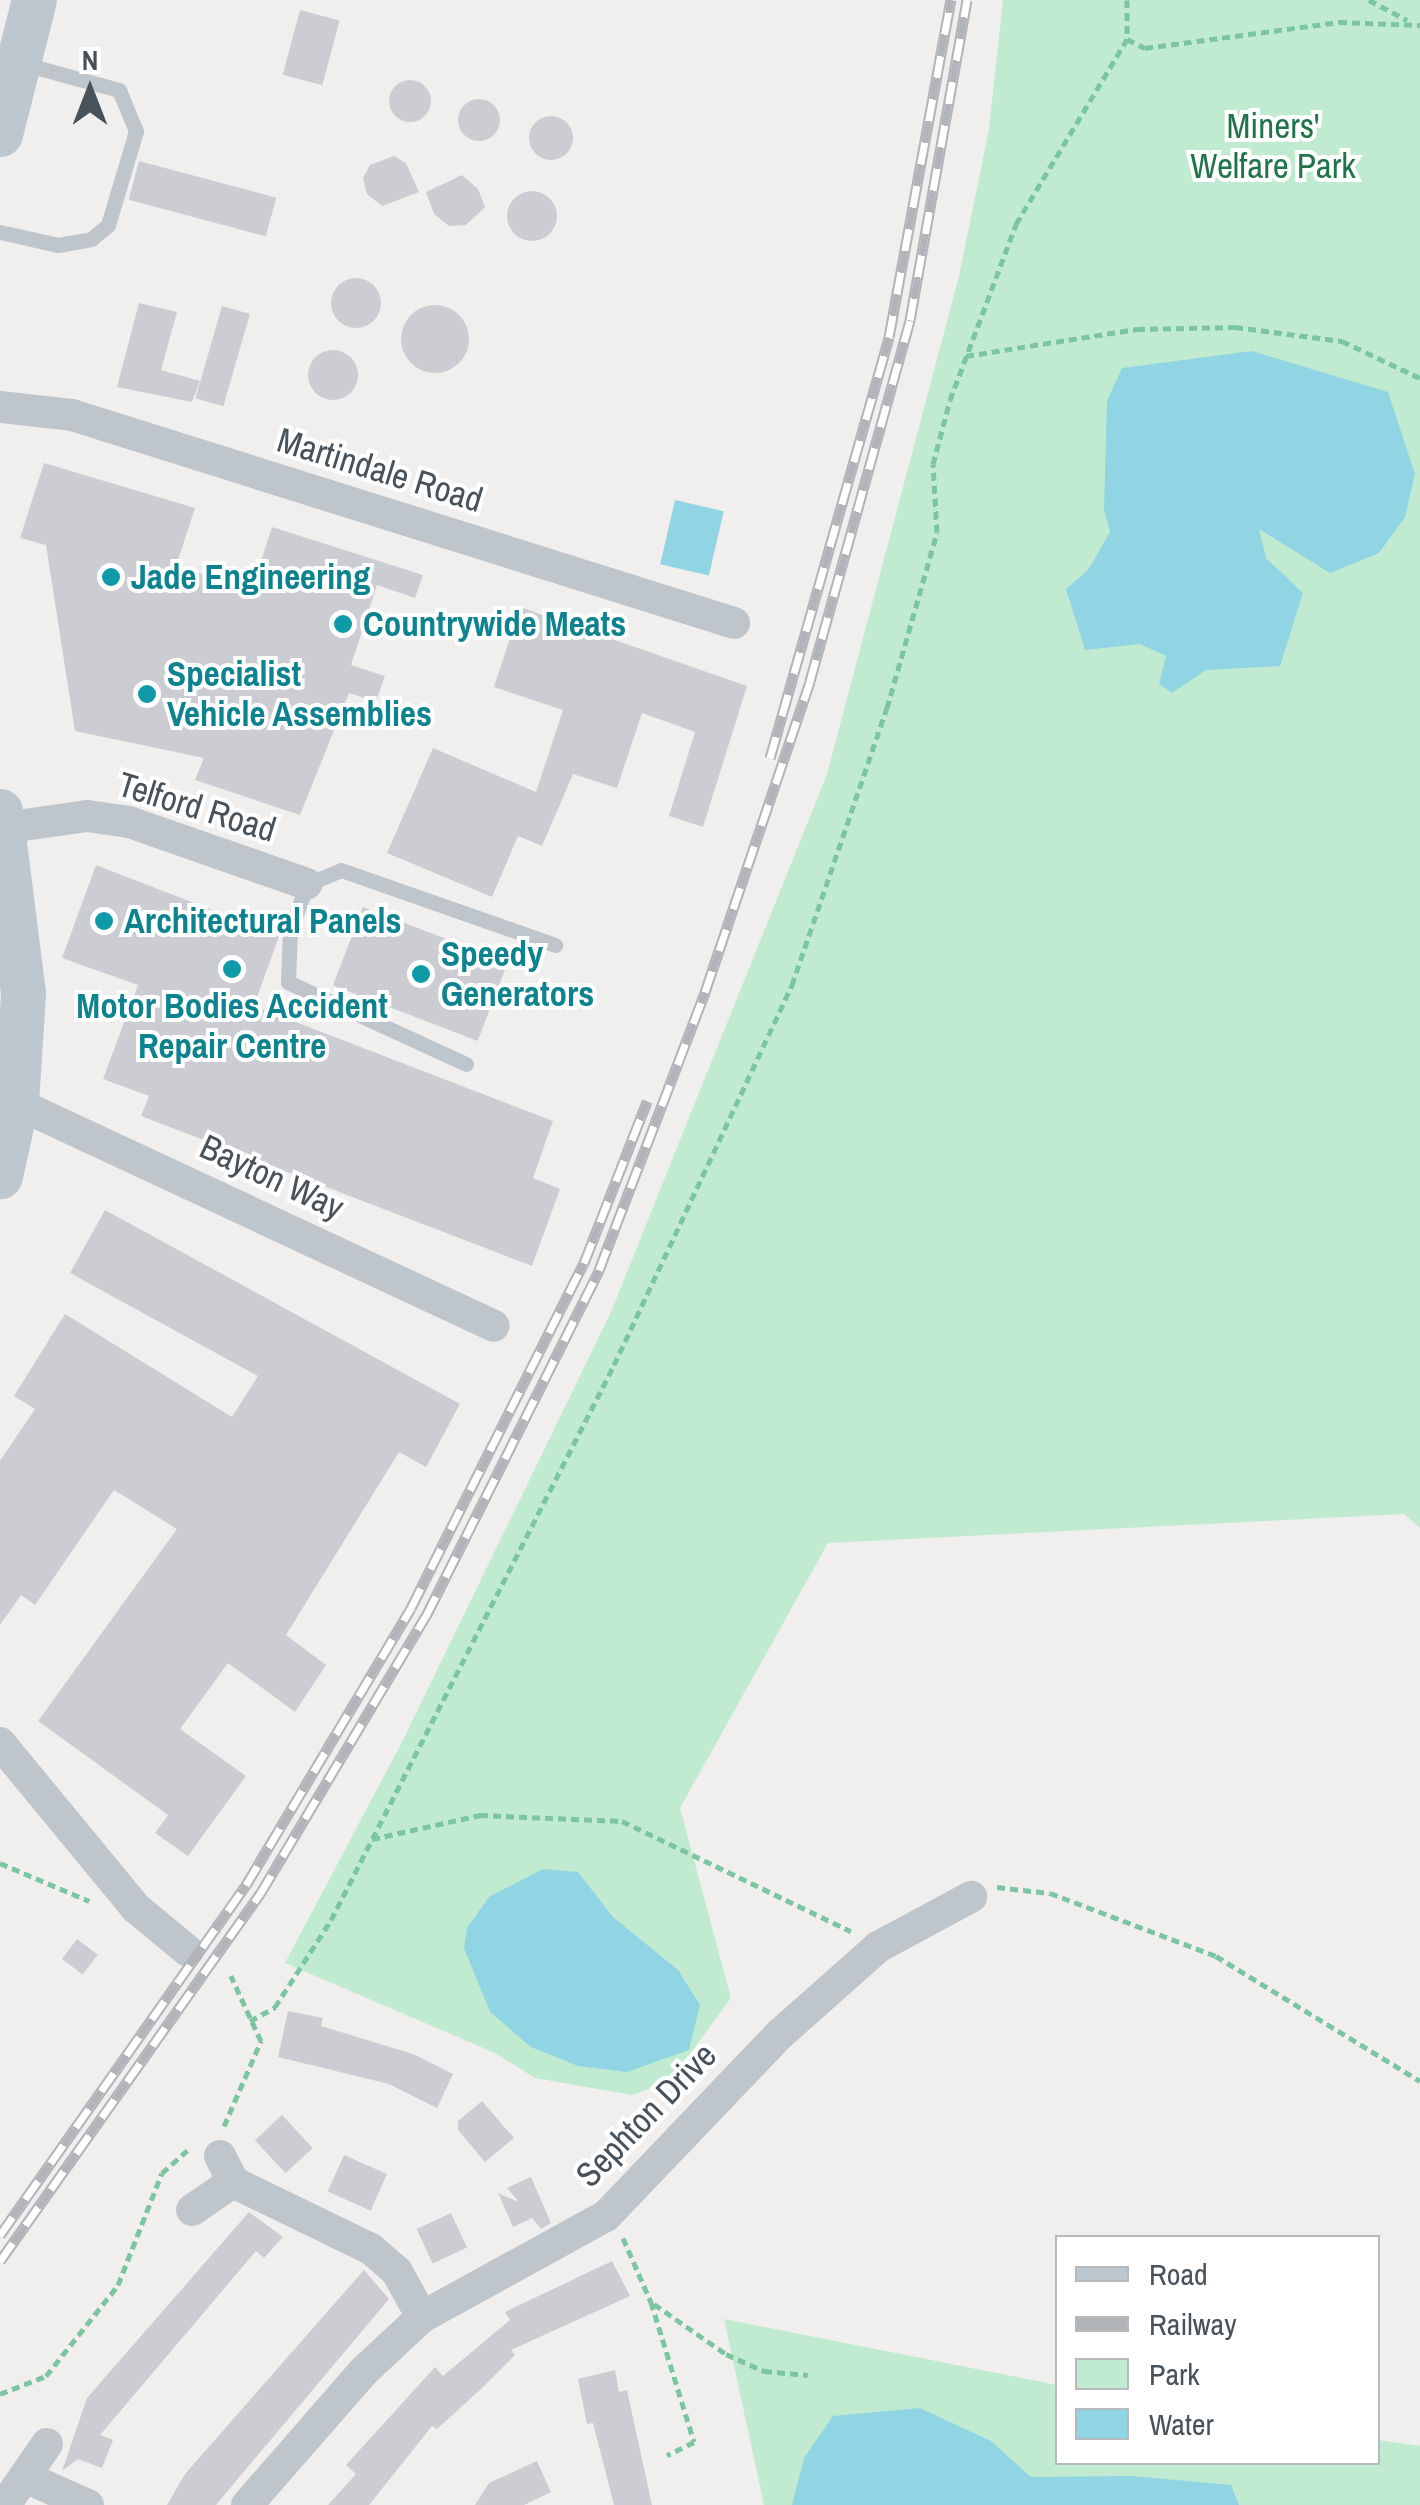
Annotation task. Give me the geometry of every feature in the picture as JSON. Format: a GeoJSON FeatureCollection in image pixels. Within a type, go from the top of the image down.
{"type":"FeatureCollection","features":[{"type":"Feature","properties":{"kind":"street"},"geometry":{"type":"LineString","coordinates":[[0,134],[34,0]]}},
{"type":"Feature","properties":{"kind":"street","name":"Martindale Road"},"geometry":{"type":"LineString","coordinates":[[0,407],[72,415],[734,623]]}},
{"type":"Feature","properties":{"kind":"street","name":"Telford Road"},"geometry":{"type":"LineString","coordinates":[[1,820],[87,816],[129,822],[307,884]]}},
{"type":"Feature","properties":{"kind":"street"},"geometry":{"type":"LineString","coordinates":[[0,1176],[16,1103],[23,994],[6,886],[1,820]]}},
{"type":"Feature","properties":{"kind":"street","name":"Bayton Way"},"geometry":{"type":"LineString","coordinates":[[16,1103],[494,1326]]}},
{"type":"Feature","properties":{"kind":"street"},"geometry":{"type":"LineString","coordinates":[[0,1743],[136,1908],[188,1951]]}},
{"type":"Feature","properties":{"kind":"street","name":"Sephton Drive"},"geometry":{"type":"LineString","coordinates":[[247,2505],[364,2371],[422,2318],[606,2216],[779,2035],[878,1947],[970,1898]]}},
{"type":"Feature","properties":{"kind":"street"},"geometry":{"type":"LineString","coordinates":[[192,2210],[217,2153],[371,2250],[398,2272],[422,2318]]}},
{"type":"Feature","properties":{"kind":"street"},"geometry":{"type":"LineString","coordinates":[[5,2505],[46,2444]]}},
{"type":"Feature","properties":{"kind":"street"},"geometry":{"type":"LineString","coordinates":[[25,2477],[88,2505]]}},
{"type":"Feature","properties":{"kind":"lane"},"geometry":{"type":"LineString","coordinates":[[0,232],[58,244],[91,240],[108,225],[136,131],[119,90],[18,63]]}},
{"type":"Feature","properties":{"kind":"lane"},"geometry":{"type":"LineString","coordinates":[[466,1064],[288,982],[290,932],[307,884],[341,870],[555,945]]}},
{"type":"Feature","properties":{"kind":"path"},"geometry":{"type":"LineString","coordinates":[[250,2021],[275,2007],[330,1920],[614,1365],[792,985],[887,708],[937,532],[933,464],[966,356],[1016,224],[1126,39],[1127,0]]}},
{"type":"Feature","properties":{"kind":"path"},"geometry":{"type":"LineString","coordinates":[[1370,0],[1420,24]]}},
{"type":"Feature","properties":{"kind":"path"},"geometry":{"type":"LineString","coordinates":[[1126,39],[1144,48],[1407,20]]}},
{"type":"Feature","properties":{"kind":"path"},"geometry":{"type":"LineString","coordinates":[[966,356],[1137,329],[1235,327],[1342,341],[1420,378]]}},
{"type":"Feature","properties":{"kind":"path"},"geometry":{"type":"LineString","coordinates":[[0,1863],[103,1906],[136,1908]]}},
{"type":"Feature","properties":{"kind":"path"},"geometry":{"type":"LineString","coordinates":[[0,2394],[46,2376],[118,2285],[162,2174],[217,2153],[262,2042],[230,1976]]}},
{"type":"Feature","properties":{"kind":"path"},"geometry":{"type":"LineString","coordinates":[[606,2216],[631,2250],[694,2442],[668,2455]]}},
{"type":"Feature","properties":{"kind":"path"},"geometry":{"type":"LineString","coordinates":[[651,2302],[726,2354],[764,2371],[808,2374]]}},
{"type":"Feature","properties":{"kind":"green space","name":"Miners' Welfare Park"},"geometry":{"type":"Polygon","coordinates":[[[1003,0],[1420,0],[1420,1528],[1404,1514],[828,1543],[680,1808],[731,1998],[670,2081],[632,2095],[535,2078],[495,2053],[285,1963],[403,1740],[611,1312],[827,774],[959,276],[989,129],[1003,0]]]}},
{"type":"Feature","properties":{"kind":"green space"},"geometry":{"type":"Polygon","coordinates":[[[724,2319],[1055,2385],[1055,2465],[1380,2465],[1380,2440],[1420,2446],[1420,2505],[764,2505],[724,2319]]]}},
{"type":"Feature","properties":{"kind":"water"},"geometry":{"type":"Polygon","coordinates":[[[1252,351],[1388,392],[1415,474],[1405,517],[1379,553],[1330,573],[1259,529],[1266,558],[1303,593],[1280,666],[1206,670],[1172,693],[1159,684],[1166,656],[1140,644],[1085,650],[1066,589],[1088,570],[1110,532],[1104,510],[1107,401],[1122,368],[1252,351]]]}},
{"type":"Feature","properties":{"kind":"water"},"geometry":{"type":"Polygon","coordinates":[[[675,500],[724,511],[709,576],[660,564],[675,500]]]}},
{"type":"Feature","properties":{"kind":"water"},"geometry":{"type":"Polygon","coordinates":[[[543,1869],[578,1872],[613,1917],[678,1970],[700,2005],[689,2050],[627,2072],[578,2066],[531,2047],[490,2012],[464,1948],[467,1928],[489,1897],[543,1869]]]}},
{"type":"Feature","properties":{"kind":"water"},"geometry":{"type":"Polygon","coordinates":[[[920,2408],[991,2441],[1031,2477],[1132,2476],[1231,2485],[1239,2505],[792,2505],[804,2458],[833,2416],[920,2408]]]}},
{"type":"Feature","properties":{"kind":"building"},"geometry":{"type":"Polygon","coordinates":[[[300,10],[340,21],[322,85],[283,75],[300,10]]]}},
{"type":"Feature","properties":{"kind":"building"},"geometry":{"type":"Polygon","coordinates":[[[410,80],[425,86],[431,101],[425,116],[410,122],[395,116],[389,101],[395,86],[410,80]]]}},
{"type":"Feature","properties":{"kind":"building"},"geometry":{"type":"Polygon","coordinates":[[[479,99],[494,105],[500,120],[494,135],[479,141],[464,135],[458,120],[464,105],[479,99]]]}},
{"type":"Feature","properties":{"kind":"building"},"geometry":{"type":"Polygon","coordinates":[[[551,116],[566,123],[573,138],[566,153],[551,160],[536,153],[529,138],[536,123],[551,116]]]}},
{"type":"Feature","properties":{"kind":"building"},"geometry":{"type":"Polygon","coordinates":[[[394,156],[406,163],[419,192],[382,206],[367,194],[363,178],[370,165],[394,156]]]}},
{"type":"Feature","properties":{"kind":"building"},"geometry":{"type":"Polygon","coordinates":[[[139,161],[276,198],[266,236],[129,200],[139,161]]]}},
{"type":"Feature","properties":{"kind":"building"},"geometry":{"type":"Polygon","coordinates":[[[462,175],[478,189],[485,207],[466,225],[449,226],[434,214],[426,192],[462,175]]]}},
{"type":"Feature","properties":{"kind":"building"},"geometry":{"type":"Polygon","coordinates":[[[532,191],[550,198],[557,216],[550,234],[532,241],[514,234],[507,216],[514,198],[532,191]]]}},
{"type":"Feature","properties":{"kind":"building"},"geometry":{"type":"Polygon","coordinates":[[[356,278],[374,285],[381,303],[374,321],[356,328],[338,321],[331,303],[338,285],[356,278]]]}},
{"type":"Feature","properties":{"kind":"building"},"geometry":{"type":"Polygon","coordinates":[[[139,303],[177,312],[161,370],[200,381],[192,402],[117,387],[139,303]]]}},
{"type":"Feature","properties":{"kind":"building"},"geometry":{"type":"Polygon","coordinates":[[[435,305],[459,315],[469,339],[459,363],[435,373],[411,363],[401,339],[411,315],[435,305]]]}},
{"type":"Feature","properties":{"kind":"building"},"geometry":{"type":"Polygon","coordinates":[[[222,306],[250,314],[223,406],[196,398],[222,306]]]}},
{"type":"Feature","properties":{"kind":"building"},"geometry":{"type":"Polygon","coordinates":[[[333,350],[351,357],[358,375],[351,393],[333,400],[315,393],[308,375],[315,357],[333,350]]]}},
{"type":"Feature","properties":{"kind":"building"},"geometry":{"type":"Polygon","coordinates":[[[44,463],[195,508],[176,566],[252,589],[272,527],[423,575],[415,598],[377,585],[351,665],[385,676],[376,702],[349,693],[300,815],[195,780],[204,758],[75,731],[46,545],[20,538],[44,463]]]}},
{"type":"Feature","properties":{"kind":"building"},"geometry":{"type":"Polygon","coordinates":[[[520,607],[747,686],[703,827],[669,816],[695,732],[642,713],[617,788],[573,774],[542,846],[518,836],[492,897],[387,853],[433,748],[536,792],[563,710],[494,687],[520,607]]]}},
{"type":"Feature","properties":{"kind":"building"},"geometry":{"type":"Polygon","coordinates":[[[96,865],[279,936],[254,1006],[553,1121],[533,1178],[560,1189],[532,1266],[141,1116],[149,1096],[103,1079],[138,985],[62,958],[96,865]]]}},
{"type":"Feature","properties":{"kind":"building","name":"Speedy Generators"},"geometry":{"type":"Polygon","coordinates":[[[363,907],[508,963],[478,1041],[333,985],[363,907]]]}},
{"type":"Feature","properties":{"kind":"building"},"geometry":{"type":"Polygon","coordinates":[[[105,1210],[460,1404],[426,1467],[399,1452],[286,1635],[326,1665],[295,1712],[228,1663],[180,1729],[246,1776],[188,1856],[155,1833],[168,1815],[38,1721],[177,1529],[114,1490],[35,1605],[21,1595],[0,1625],[0,1461],[35,1409],[14,1396],[65,1314],[232,1417],[258,1376],[70,1273],[105,1210]]]}},
{"type":"Feature","properties":{"kind":"building"},"geometry":{"type":"Polygon","coordinates":[[[77,1939],[98,1955],[83,1975],[62,1959],[77,1939]]]}},
{"type":"Feature","properties":{"kind":"building"},"geometry":{"type":"Polygon","coordinates":[[[288,2011],[323,2018],[321,2026],[413,2054],[453,2074],[437,2108],[389,2084],[278,2057],[288,2011]]]}},
{"type":"Feature","properties":{"kind":"building"},"geometry":{"type":"Polygon","coordinates":[[[482,2101],[514,2138],[485,2162],[458,2130],[458,2121],[482,2101]]]}},
{"type":"Feature","properties":{"kind":"building"},"geometry":{"type":"Polygon","coordinates":[[[282,2115],[313,2148],[286,2173],[255,2140],[282,2115]]]}},
{"type":"Feature","properties":{"kind":"building"},"geometry":{"type":"Polygon","coordinates":[[[344,2155],[387,2174],[371,2211],[328,2192],[344,2155]]]}},
{"type":"Feature","properties":{"kind":"building"},"geometry":{"type":"Polygon","coordinates":[[[531,2177],[551,2223],[541,2229],[532,2218],[513,2227],[498,2193],[519,2202],[507,2188],[531,2177]]]}},
{"type":"Feature","properties":{"kind":"building"},"geometry":{"type":"Polygon","coordinates":[[[249,2212],[283,2237],[264,2258],[256,2251],[100,2435],[113,2440],[102,2468],[78,2459],[62,2471],[87,2398],[249,2212]]]}},
{"type":"Feature","properties":{"kind":"building"},"geometry":{"type":"Polygon","coordinates":[[[451,2213],[467,2247],[433,2263],[417,2229],[451,2213]]]}},
{"type":"Feature","properties":{"kind":"building"},"geometry":{"type":"Polygon","coordinates":[[[612,2261],[630,2296],[511,2350],[515,2355],[481,2389],[437,2429],[432,2426],[369,2505],[328,2505],[356,2474],[346,2465],[435,2367],[443,2376],[510,2320],[505,2312],[612,2261]]]}},
{"type":"Feature","properties":{"kind":"building"},"geometry":{"type":"Polygon","coordinates":[[[364,2270],[389,2299],[216,2505],[167,2505],[185,2474],[364,2270]]]}},
{"type":"Feature","properties":{"kind":"building"},"geometry":{"type":"Polygon","coordinates":[[[615,2370],[619,2392],[627,2390],[652,2505],[614,2505],[593,2423],[587,2424],[578,2379],[615,2370]]]}},
{"type":"Feature","properties":{"kind":"building"},"geometry":{"type":"Polygon","coordinates":[[[537,2461],[551,2492],[524,2505],[475,2505],[489,2483],[537,2461]]]}},
{"type":"Feature","properties":{"kind":"railway"},"geometry":{"type":"LineString","coordinates":[[770,758],[889,337],[951,0]]}},
{"type":"Feature","properties":{"kind":"railway"},"geometry":{"type":"LineString","coordinates":[[0,2261],[260,1894],[426,1616],[599,1270],[705,992],[810,681],[910,320],[967,0]]}},
{"type":"Feature","properties":{"kind":"railway"},"geometry":{"type":"LineString","coordinates":[[0,2235],[246,1885],[411,1608],[584,1263],[647,1101]]}},
{"type":"Feature","properties":{"kind":"place","name":"Jade Engineering"},"geometry":{"type":"Point","coordinates":[111,577]}},
{"type":"Feature","properties":{"kind":"place","name":"Countrywide Meats"},"geometry":{"type":"Point","coordinates":[343,624]}},
{"type":"Feature","properties":{"kind":"place","name":"Specialist Vehicle Assemblies"},"geometry":{"type":"Point","coordinates":[147,694]}},
{"type":"Feature","properties":{"kind":"place","name":"Architectural Panels"},"geometry":{"type":"Point","coordinates":[104,921]}},
{"type":"Feature","properties":{"kind":"place","name":"Motor Bodies Accident Repair Centre"},"geometry":{"type":"Point","coordinates":[232,969]}},
{"type":"Feature","properties":{"kind":"place","name":"Speedy Generators"},"geometry":{"type":"Point","coordinates":[421,974]}}]}
